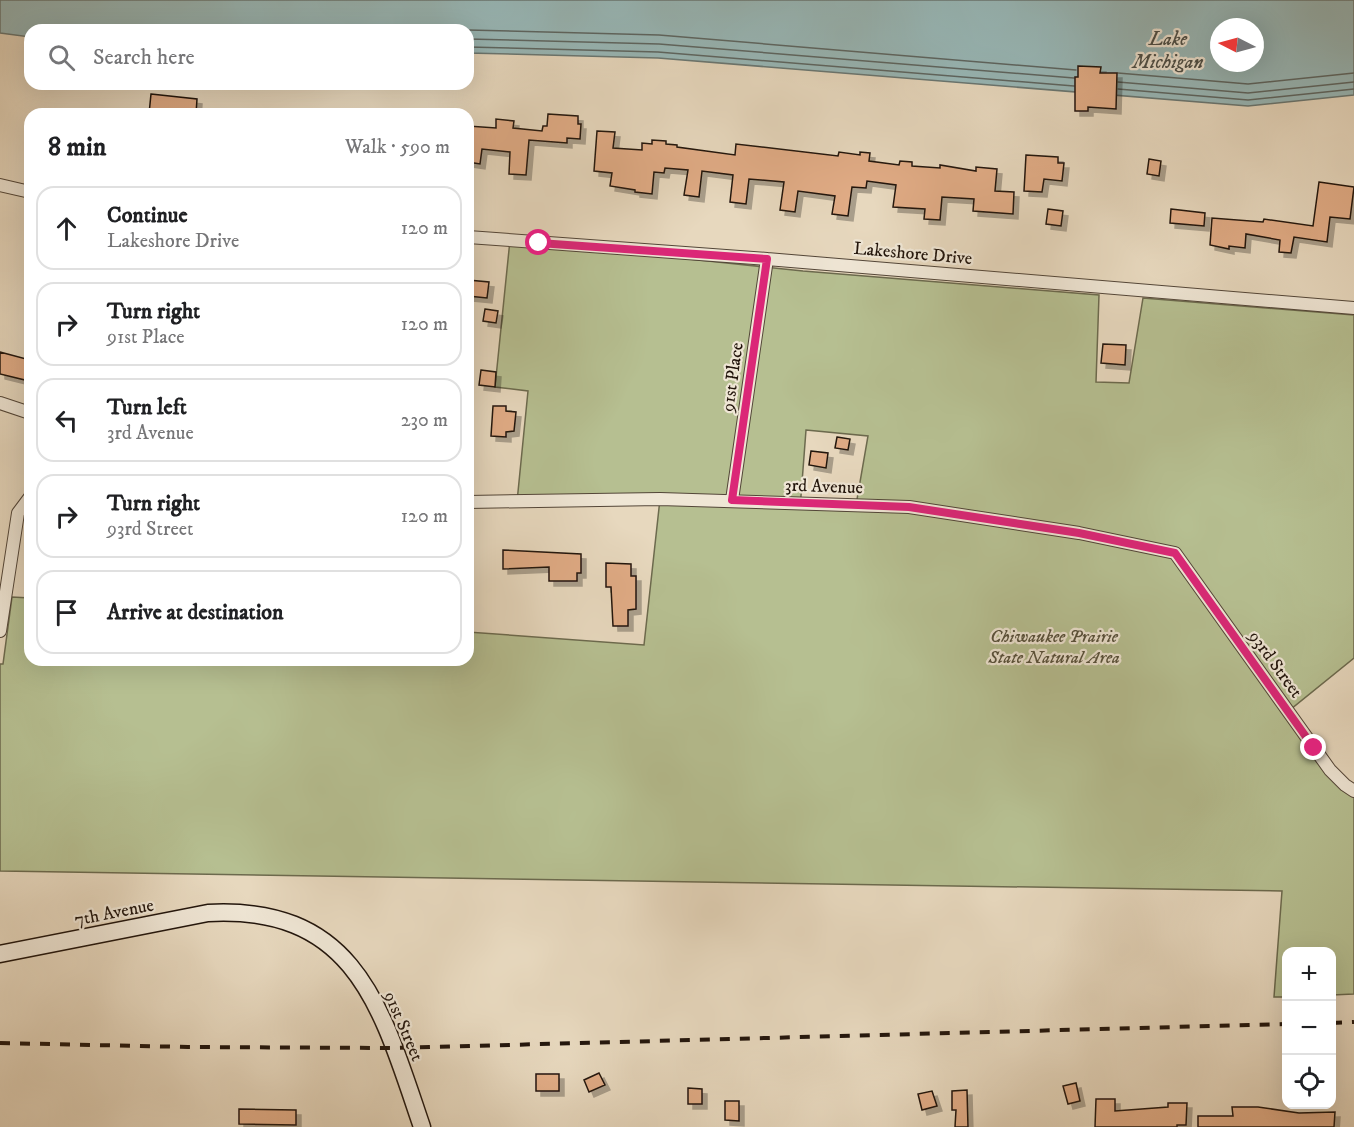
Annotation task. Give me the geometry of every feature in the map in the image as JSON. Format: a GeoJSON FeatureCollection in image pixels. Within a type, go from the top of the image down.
{"type":"FeatureCollection","features":[{"type":"Feature","properties":{"kind":"street"},"geometry":{"type":"LineString","coordinates":[[0,185],[24,191]]}},
{"type":"Feature","properties":{"kind":"street","name":"Lakeshore Drive"},"geometry":{"type":"LineString","coordinates":[[474,237],[767,259],[1354,308]]}},
{"type":"Feature","properties":{"kind":"street","name":"91st Place"},"geometry":{"type":"LineString","coordinates":[[732,500],[767,259]]}},
{"type":"Feature","properties":{"kind":"street"},"geometry":{"type":"LineString","coordinates":[[0,404],[24,411]]}},
{"type":"Feature","properties":{"kind":"street","name":"3rd Avenue"},"geometry":{"type":"LineString","coordinates":[[474,502],[732,500],[909,507],[1068,531],[1175,553]]}},
{"type":"Feature","properties":{"kind":"street"},"geometry":{"type":"LineString","coordinates":[[0,631],[18,513],[24,505]]}},
{"type":"Feature","properties":{"kind":"street","name":"93rd Street"},"geometry":{"type":"LineString","coordinates":[[1175,553],[1330,770],[1354,791]]}},
{"type":"Feature","properties":{"kind":"street","name":"7th Avenue"},"geometry":{"type":"LineString","coordinates":[[0,954],[208,913],[236,911]]}},
{"type":"Feature","properties":{"kind":"street","name":"91st Street"},"geometry":{"type":"LineString","coordinates":[[236,911],[284,920],[317,935],[347,962],[375,1000],[422,1127]]}},
{"type":"Feature","properties":{"kind":"green space","name":"Chiwaukee Prairie State Natural Area"},"geometry":{"type":"Polygon","coordinates":[[[510,240],[803,271],[1099,295],[1096,382],[1129,383],[1143,298],[1354,315],[1354,658],[1285,714],[1341,789],[1354,797],[1354,994],[1336,995],[1336,947],[1282,947],[1282,997],[1274,997],[1282,891],[0,871],[0,664],[3,664],[12,597],[24,598],[24,666],[474,666],[474,632],[644,645],[660,499],[517,502],[528,391],[495,387],[510,240]],[[806,430],[800,509],[855,511],[868,436],[806,430]]]}},
{"type":"Feature","properties":{"kind":"water","name":"Lake Michigan"},"geometry":{"type":"Polygon","coordinates":[[[0,0],[1354,0],[1354,95],[1248,106],[658,58],[474,53],[474,24],[24,24],[24,36],[0,33],[0,0]]]}},
{"type":"Feature","properties":{"kind":"building"},"geometry":{"type":"Polygon","coordinates":[[[1078,66],[1101,67],[1100,73],[1117,73],[1116,109],[1088,107],[1088,111],[1075,111],[1075,77],[1078,77],[1078,66]]]}},
{"type":"Feature","properties":{"kind":"building"},"geometry":{"type":"Polygon","coordinates":[[[151,94],[197,99],[196,108],[150,108],[151,94]]]}},
{"type":"Feature","properties":{"kind":"building"},"geometry":{"type":"Polygon","coordinates":[[[548,114],[578,116],[578,124],[581,124],[580,139],[567,138],[567,143],[529,140],[526,175],[509,174],[510,152],[482,149],[480,164],[474,163],[474,126],[496,128],[496,119],[514,121],[513,128],[542,131],[543,126],[547,126],[548,114]]]}},
{"type":"Feature","properties":{"kind":"building"},"geometry":{"type":"Polygon","coordinates":[[[597,131],[615,132],[613,148],[642,150],[642,143],[652,144],[652,140],[666,141],[666,144],[677,145],[677,147],[735,155],[736,144],[838,156],[839,152],[860,155],[860,152],[870,153],[869,161],[899,165],[900,161],[912,162],[912,166],[940,168],[940,165],[976,171],[976,167],[997,169],[995,191],[1014,192],[1013,214],[973,211],[974,199],[942,197],[940,220],[924,219],[925,209],[893,207],[896,185],[867,181],[866,188],[852,187],[848,216],[832,214],[835,196],[798,191],[795,212],[780,210],[784,182],[749,179],[746,204],[730,202],[733,175],[702,171],[699,197],[684,195],[688,170],[665,168],[664,173],[654,172],[652,194],[635,192],[635,190],[610,186],[612,173],[594,171],[597,131]]]}},
{"type":"Feature","properties":{"kind":"building"},"geometry":{"type":"Polygon","coordinates":[[[1026,155],[1058,157],[1058,163],[1064,163],[1062,181],[1044,179],[1042,192],[1024,191],[1026,155]]]}},
{"type":"Feature","properties":{"kind":"building"},"geometry":{"type":"Polygon","coordinates":[[[1149,159],[1161,161],[1159,176],[1147,174],[1149,159]]]}},
{"type":"Feature","properties":{"kind":"building"},"geometry":{"type":"Polygon","coordinates":[[[1319,182],[1354,187],[1350,219],[1330,217],[1327,242],[1294,237],[1291,253],[1279,252],[1280,240],[1246,234],[1245,248],[1229,246],[1229,249],[1210,245],[1212,218],[1263,222],[1264,219],[1313,226],[1319,182]]]}},
{"type":"Feature","properties":{"kind":"building"},"geometry":{"type":"Polygon","coordinates":[[[1048,209],[1063,211],[1061,226],[1046,224],[1048,209]]]}},
{"type":"Feature","properties":{"kind":"building"},"geometry":{"type":"Polygon","coordinates":[[[1171,209],[1205,213],[1204,226],[1170,223],[1171,209]]]}},
{"type":"Feature","properties":{"kind":"building"},"geometry":{"type":"Polygon","coordinates":[[[474,281],[489,282],[487,298],[474,297],[474,281]]]}},
{"type":"Feature","properties":{"kind":"building"},"geometry":{"type":"Polygon","coordinates":[[[485,309],[498,311],[496,323],[483,321],[485,309]]]}},
{"type":"Feature","properties":{"kind":"building"},"geometry":{"type":"Polygon","coordinates":[[[1103,344],[1126,345],[1125,365],[1101,363],[1103,344]]]}},
{"type":"Feature","properties":{"kind":"building"},"geometry":{"type":"Polygon","coordinates":[[[0,352],[24,358],[24,380],[0,374],[0,352]]]}},
{"type":"Feature","properties":{"kind":"building"},"geometry":{"type":"Polygon","coordinates":[[[481,370],[496,372],[495,387],[479,385],[481,370]]]}},
{"type":"Feature","properties":{"kind":"building"},"geometry":{"type":"Polygon","coordinates":[[[493,406],[506,406],[506,411],[516,412],[514,431],[506,432],[506,437],[491,436],[493,406]]]}},
{"type":"Feature","properties":{"kind":"building"},"geometry":{"type":"Polygon","coordinates":[[[837,437],[850,439],[848,450],[835,448],[837,437]]]}},
{"type":"Feature","properties":{"kind":"building"},"geometry":{"type":"Polygon","coordinates":[[[811,451],[828,453],[826,468],[809,465],[811,451]]]}},
{"type":"Feature","properties":{"kind":"building"},"geometry":{"type":"Polygon","coordinates":[[[503,550],[581,554],[581,573],[577,573],[577,581],[549,581],[549,567],[503,569],[503,550]]]}},
{"type":"Feature","properties":{"kind":"building"},"geometry":{"type":"Polygon","coordinates":[[[606,563],[631,564],[631,576],[636,576],[636,609],[628,610],[628,626],[613,626],[611,587],[606,587],[606,563]]]}},
{"type":"Feature","properties":{"kind":"building"},"geometry":{"type":"Polygon","coordinates":[[[599,1073],[605,1085],[589,1092],[584,1080],[599,1073]]]}},
{"type":"Feature","properties":{"kind":"building"},"geometry":{"type":"Polygon","coordinates":[[[536,1074],[559,1074],[559,1091],[536,1091],[536,1074]]]}},
{"type":"Feature","properties":{"kind":"building"},"geometry":{"type":"Polygon","coordinates":[[[1076,1083],[1080,1101],[1068,1104],[1063,1086],[1076,1083]]]}},
{"type":"Feature","properties":{"kind":"building"},"geometry":{"type":"Polygon","coordinates":[[[688,1088],[702,1089],[702,1104],[688,1104],[688,1088]]]}},
{"type":"Feature","properties":{"kind":"building"},"geometry":{"type":"Polygon","coordinates":[[[967,1090],[968,1127],[955,1127],[956,1110],[952,1110],[952,1091],[967,1090]]]}},
{"type":"Feature","properties":{"kind":"building"},"geometry":{"type":"Polygon","coordinates":[[[932,1091],[937,1106],[922,1110],[918,1094],[932,1091]]]}},
{"type":"Feature","properties":{"kind":"building"},"geometry":{"type":"Polygon","coordinates":[[[1096,1099],[1115,1099],[1115,1111],[1168,1107],[1168,1103],[1187,1103],[1186,1125],[1177,1125],[1177,1127],[1095,1127],[1096,1099]]]}},
{"type":"Feature","properties":{"kind":"building"},"geometry":{"type":"Polygon","coordinates":[[[725,1101],[739,1101],[739,1121],[725,1120],[725,1101]]]}},
{"type":"Feature","properties":{"kind":"building"},"geometry":{"type":"Polygon","coordinates":[[[1232,1107],[1258,1107],[1299,1113],[1335,1112],[1334,1127],[1198,1127],[1198,1116],[1233,1116],[1232,1107]]]}},
{"type":"Feature","properties":{"kind":"building"},"geometry":{"type":"Polygon","coordinates":[[[239,1109],[296,1110],[296,1125],[239,1124],[239,1109]]]}},
{"type":"Feature","properties":{"kind":"railway"},"geometry":{"type":"LineString","coordinates":[[1336,1023],[1354,1022]]}},
{"type":"Feature","properties":{"kind":"railway"},"geometry":{"type":"LineString","coordinates":[[0,1043],[395,1048],[1282,1024]]}},
{"type":"Feature","properties":{"kind":"route"},"geometry":{"type":"LineString","coordinates":[[539,243],[767,259],[732,500],[909,507],[1079,533],[1175,553],[1314,748]]}}]}
